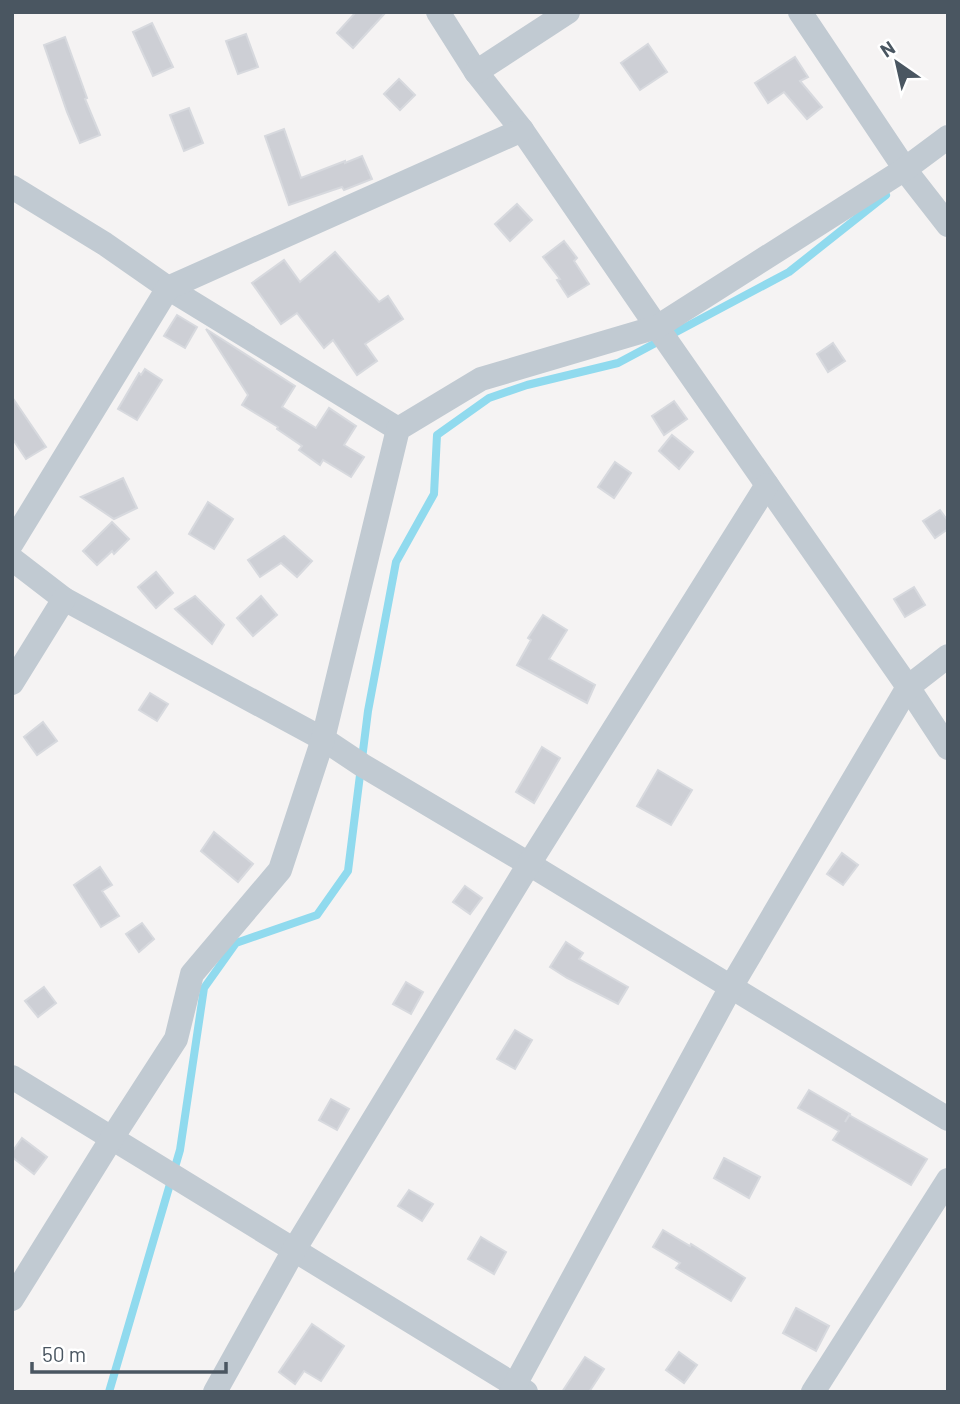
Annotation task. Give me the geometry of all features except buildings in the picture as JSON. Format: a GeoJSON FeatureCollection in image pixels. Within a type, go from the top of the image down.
{"type":"FeatureCollection","features":[{"type":"Feature","properties":{"kind":"street"},"geometry":{"type":"LineString","coordinates":[[438,12],[476,72],[522,130],[948,748]]}},
{"type":"Feature","properties":{"kind":"street"},"geometry":{"type":"LineString","coordinates":[[476,72],[568,12]]}},
{"type":"Feature","properties":{"kind":"street"},"geometry":{"type":"LineString","coordinates":[[800,12],[905,169],[948,225]]}},
{"type":"Feature","properties":{"kind":"street"},"geometry":{"type":"LineString","coordinates":[[12,543],[168,288],[522,130]]}},
{"type":"Feature","properties":{"kind":"street"},"geometry":{"type":"LineString","coordinates":[[12,1299],[176,1039],[192,974],[280,870],[323,739],[398,429],[481,379],[657,327],[905,169],[948,137]]}},
{"type":"Feature","properties":{"kind":"street"},"geometry":{"type":"LineString","coordinates":[[12,187],[104,244],[168,288],[398,429]]}},
{"type":"Feature","properties":{"kind":"street"},"geometry":{"type":"LineString","coordinates":[[215,1392],[295,1250],[529,864],[767,485]]}},
{"type":"Feature","properties":{"kind":"street"},"geometry":{"type":"LineString","coordinates":[[12,559],[64,599],[323,739],[948,1119]]}},
{"type":"Feature","properties":{"kind":"street"},"geometry":{"type":"LineString","coordinates":[[12,683],[64,599]]}},
{"type":"Feature","properties":{"kind":"street"},"geometry":{"type":"LineString","coordinates":[[12,1077],[518,1390],[731,987],[908,687],[948,656]]}},
{"type":"Feature","properties":{"kind":"street"},"geometry":{"type":"LineString","coordinates":[[813,1392],[948,1180]]}},
{"type":"Feature","properties":{"kind":"waterway"},"geometry":{"type":"LineString","coordinates":[[109,1392],[180,1150],[204,988],[236,943],[317,915],[348,871],[368,711],[396,562],[434,494],[437,435],[489,398],[527,385],[618,363],[789,272],[886,195]]}}]}
